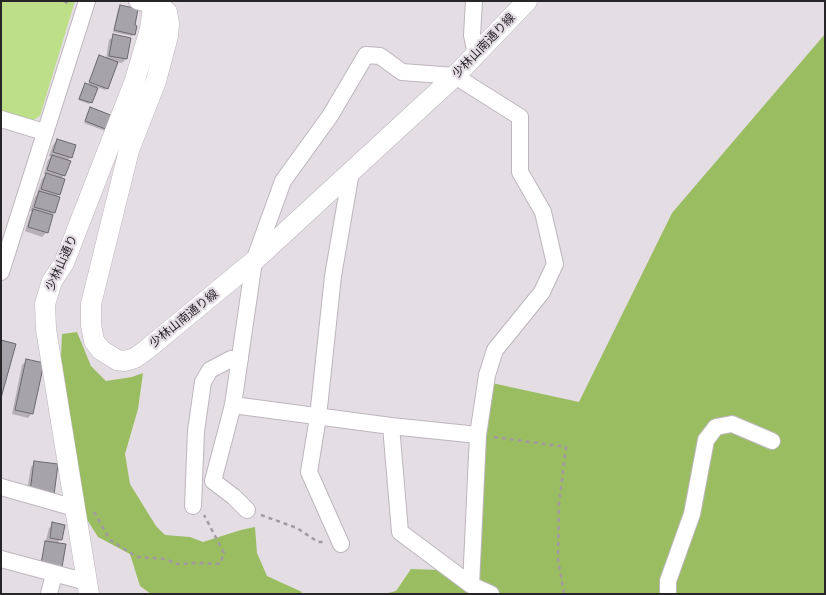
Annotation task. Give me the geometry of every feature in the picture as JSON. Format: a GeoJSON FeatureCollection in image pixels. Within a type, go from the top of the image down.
{"type":"FeatureCollection","features":[{"type":"Feature","properties":{"kind":"street"},"geometry":{"type":"LineString","coordinates":[[1,272],[87,1]]}},
{"type":"Feature","properties":{"kind":"street"},"geometry":{"type":"LineString","coordinates":[[474,1],[472,35],[476,55]]}},
{"type":"Feature","properties":{"kind":"street","name":"少林山南通り線"},"geometry":{"type":"LineString","coordinates":[[148,3],[167,12],[168,36],[156,81],[129,150],[91,304],[91,325],[94,340],[101,350],[117,360],[126,361],[135,358],[254,261],[455,76],[527,1]]}},
{"type":"Feature","properties":{"kind":"street","name":"少林山通り"},"geometry":{"type":"LineString","coordinates":[[88,588],[83,508],[46,328],[45,304],[52,281],[64,263],[135,80],[144,51],[148,3]]}},
{"type":"Feature","properties":{"kind":"street"},"geometry":{"type":"LineString","coordinates":[[248,510],[213,481],[233,405],[254,261],[283,181],[330,116],[366,55],[380,56],[402,72],[455,76],[520,117],[520,172],[543,212],[554,264],[542,292],[495,350],[487,376],[478,435],[471,585]]}},
{"type":"Feature","properties":{"kind":"street"},"geometry":{"type":"LineString","coordinates":[[1,119],[44,132]]}},
{"type":"Feature","properties":{"kind":"street"},"geometry":{"type":"LineString","coordinates":[[341,544],[309,472],[318,417],[333,276],[351,172]]}},
{"type":"Feature","properties":{"kind":"street"},"geometry":{"type":"LineString","coordinates":[[198,510],[196,431],[204,382],[210,370],[230,359],[240,359]]}},
{"type":"Feature","properties":{"kind":"street"},"geometry":{"type":"LineString","coordinates":[[233,405],[391,426],[478,435]]}},
{"type":"Feature","properties":{"kind":"street"},"geometry":{"type":"LineString","coordinates":[[668,594],[668,581],[692,514],[706,440],[716,426],[732,424],[772,442]]}},
{"type":"Feature","properties":{"kind":"street"},"geometry":{"type":"LineString","coordinates":[[391,426],[400,532],[471,585],[491,594]]}},
{"type":"Feature","properties":{"kind":"street"},"geometry":{"type":"LineString","coordinates":[[1,487],[83,508]]}},
{"type":"Feature","properties":{"kind":"street"},"geometry":{"type":"LineString","coordinates":[[1,559],[54,574],[88,588]]}},
{"type":"Feature","properties":{"kind":"street"},"geometry":{"type":"LineString","coordinates":[[48,594],[54,574]]}},
{"type":"Feature","properties":{"kind":"path"},"geometry":{"type":"LineString","coordinates":[[478,435],[566,447],[559,504],[558,559],[564,594]]}},
{"type":"Feature","properties":{"kind":"path"},"geometry":{"type":"LineString","coordinates":[[83,508],[110,540],[137,557],[166,559],[177,564],[196,562],[220,564],[224,554],[198,510]]}},
{"type":"Feature","properties":{"kind":"path"},"geometry":{"type":"LineString","coordinates":[[248,510],[297,528],[318,542],[341,544]]}},
{"type":"Feature","properties":{"kind":"green space"},"geometry":{"type":"Polygon","coordinates":[[[1,1],[75,1],[40,116],[32,121],[1,113],[1,1]]]}},
{"type":"Feature","properties":{"kind":"green space"},"geometry":{"type":"Polygon","coordinates":[[[825,34],[825,594],[475,594],[484,442],[492,383],[579,402],[672,213],[825,34]]]}},
{"type":"Feature","properties":{"kind":"green space"},"geometry":{"type":"Polygon","coordinates":[[[77,332],[91,366],[106,381],[132,377],[143,373],[138,409],[125,454],[130,484],[156,526],[165,535],[190,537],[203,542],[255,527],[257,553],[267,576],[302,592],[300,594],[151,594],[140,586],[130,554],[98,537],[86,518],[61,357],[62,334],[77,332]]]}},
{"type":"Feature","properties":{"kind":"green space"},"geometry":{"type":"Polygon","coordinates":[[[411,569],[441,570],[470,594],[384,594],[396,591],[411,569]]]}},
{"type":"Feature","properties":{"kind":"building"},"geometry":{"type":"Polygon","coordinates":[[[120,5],[138,9],[135,35],[114,30],[120,5]]]}},
{"type":"Feature","properties":{"kind":"building"},"geometry":{"type":"Polygon","coordinates":[[[113,34],[131,38],[127,59],[109,56],[113,34]]]}},
{"type":"Feature","properties":{"kind":"building"},"geometry":{"type":"Polygon","coordinates":[[[99,55],[118,62],[108,89],[89,82],[99,55]]]}},
{"type":"Feature","properties":{"kind":"building"},"geometry":{"type":"Polygon","coordinates":[[[85,83],[98,88],[92,103],[79,99],[85,83]]]}},
{"type":"Feature","properties":{"kind":"building"},"geometry":{"type":"Polygon","coordinates":[[[90,107],[113,116],[108,130],[85,121],[90,107]]]}},
{"type":"Feature","properties":{"kind":"building"},"geometry":{"type":"Polygon","coordinates":[[[57,139],[76,145],[72,158],[53,152],[57,139]]]}},
{"type":"Feature","properties":{"kind":"building"},"geometry":{"type":"Polygon","coordinates":[[[52,155],[71,161],[65,176],[47,170],[52,155]]]}},
{"type":"Feature","properties":{"kind":"building"},"geometry":{"type":"Polygon","coordinates":[[[46,173],[65,179],[60,195],[41,189],[46,173]]]}},
{"type":"Feature","properties":{"kind":"building"},"geometry":{"type":"Polygon","coordinates":[[[39,191],[60,197],[55,213],[34,207],[39,191]]]}},
{"type":"Feature","properties":{"kind":"building"},"geometry":{"type":"Polygon","coordinates":[[[33,209],[53,215],[48,233],[28,227],[33,209]]]}},
{"type":"Feature","properties":{"kind":"building"},"geometry":{"type":"Polygon","coordinates":[[[1,340],[16,344],[1,398],[1,340]]]}},
{"type":"Feature","properties":{"kind":"building"},"geometry":{"type":"Polygon","coordinates":[[[26,359],[44,363],[33,414],[15,410],[26,359]]]}},
{"type":"Feature","properties":{"kind":"building"},"geometry":{"type":"Polygon","coordinates":[[[34,461],[58,464],[54,495],[30,492],[34,461]]]}},
{"type":"Feature","properties":{"kind":"building"},"geometry":{"type":"Polygon","coordinates":[[[52,522],[65,525],[62,540],[50,538],[52,522]]]}},
{"type":"Feature","properties":{"kind":"building"},"geometry":{"type":"Polygon","coordinates":[[[45,541],[66,544],[62,567],[41,564],[45,541]]]}}]}
